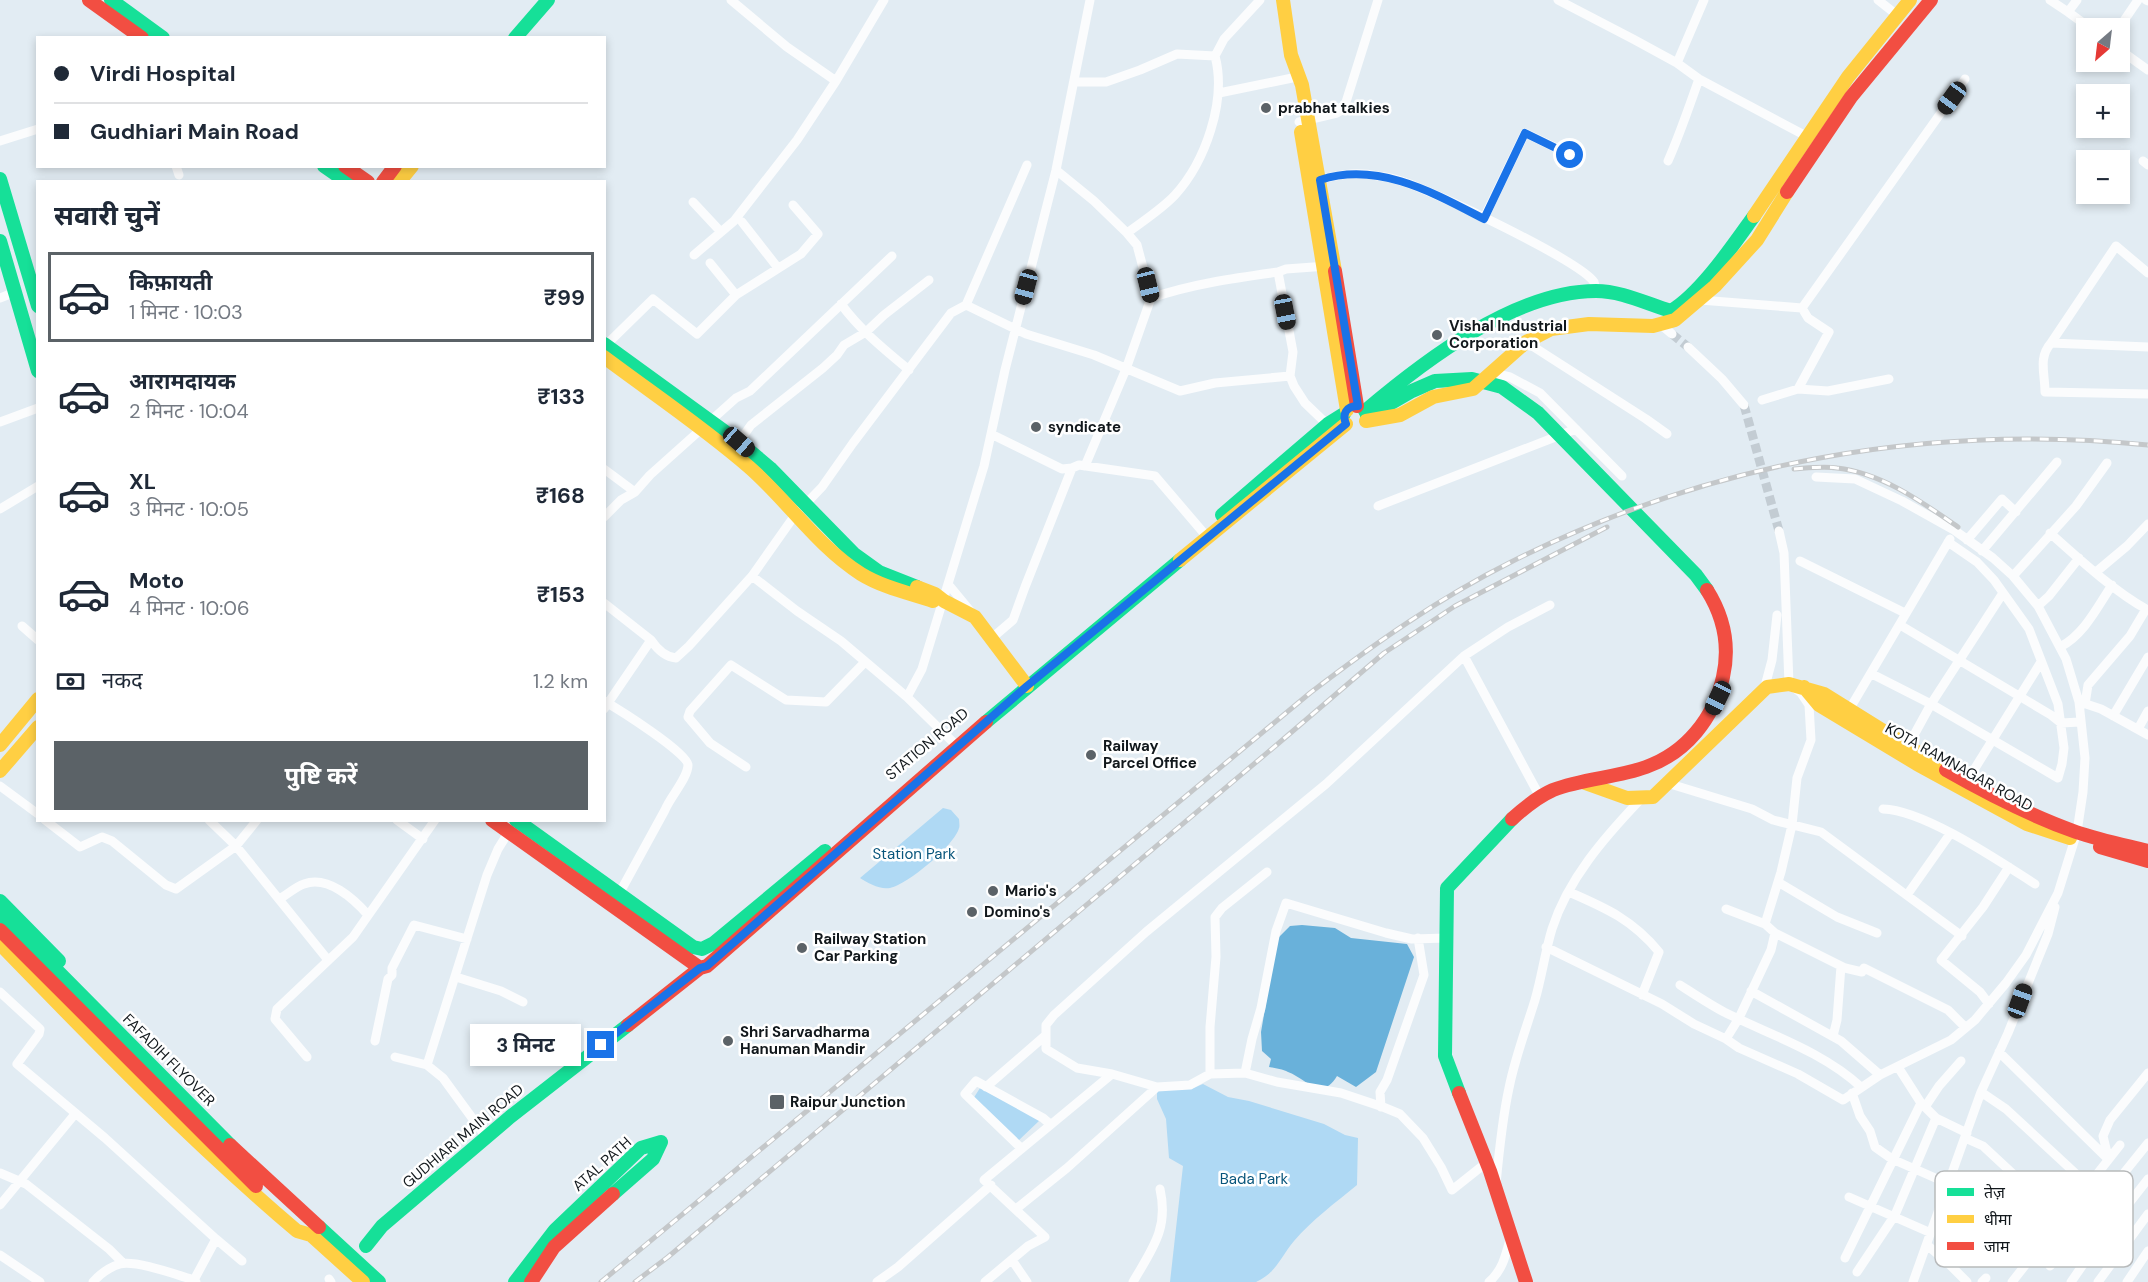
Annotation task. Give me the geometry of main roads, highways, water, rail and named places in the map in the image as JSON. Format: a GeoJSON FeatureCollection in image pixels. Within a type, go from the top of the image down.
{"type":"FeatureCollection","features":[{"type":"Feature","properties":{"kind":"main road"},"geometry":{"type":"LineString","coordinates":[[89,0],[139,36]]}},
{"type":"Feature","properties":{"kind":"main road"},"geometry":{"type":"LineString","coordinates":[[111,0],[160,36]]}},
{"type":"Feature","properties":{"kind":"main road"},"geometry":{"type":"LineString","coordinates":[[524,34],[548,0]]}},
{"type":"Feature","properties":{"kind":"main road"},"geometry":{"type":"LineString","coordinates":[[524,34],[557,0]]}},
{"type":"Feature","properties":{"kind":"main road"},"geometry":{"type":"LineString","coordinates":[[1284,0],[1296,77],[1302,85],[1303,121],[1329,266],[1351,418]]}},
{"type":"Feature","properties":{"kind":"main road"},"geometry":{"type":"LineString","coordinates":[[1672,322],[1680,305],[1698,288],[1740,235],[1848,77],[1910,0]]}},
{"type":"Feature","properties":{"kind":"main road"},"geometry":{"type":"LineString","coordinates":[[1351,418],[1380,420],[1400,415],[1433,397],[1473,389],[1526,342],[1551,329],[1570,325],[1653,326],[1672,322],[1700,300],[1735,267],[1758,240],[1791,185],[1851,97],[1931,0]]}},
{"type":"Feature","properties":{"kind":"main road"},"geometry":{"type":"LineString","coordinates":[[327,168],[344,180]]}},
{"type":"Feature","properties":{"kind":"main road"},"geometry":{"type":"LineString","coordinates":[[348,168],[365,180]]}},
{"type":"Feature","properties":{"kind":"main road"},"geometry":{"type":"LineString","coordinates":[[401,180],[410,168]]}},
{"type":"Feature","properties":{"kind":"main road"},"geometry":{"type":"LineString","coordinates":[[0,179],[36,299]]}},
{"type":"Feature","properties":{"kind":"main road"},"geometry":{"type":"LineString","coordinates":[[0,241],[36,364]]}},
{"type":"Feature","properties":{"kind":"main road"},"geometry":{"type":"LineString","coordinates":[[956,745],[1205,535],[1351,418],[1425,363],[1514,310],[1572,292],[1596,291],[1623,296],[1672,322]]}},
{"type":"Feature","properties":{"kind":"main road"},"geometry":{"type":"LineString","coordinates":[[606,349],[706,425],[820,540],[850,566],[863,575],[930,602],[944,601]]}},
{"type":"Feature","properties":{"kind":"main road"},"geometry":{"type":"LineString","coordinates":[[1351,418],[1387,405],[1430,382],[1477,379],[1509,390],[1538,412],[1696,575],[1714,600],[1723,622],[1727,641],[1725,676],[1718,698],[1708,718],[1673,754],[1650,766],[1560,788],[1540,797],[1513,819],[1447,888],[1445,1056],[1496,1189],[1526,1282]]}},
{"type":"Feature","properties":{"kind":"main road"},"geometry":{"type":"LineString","coordinates":[[706,425],[739,442],[770,468],[854,554],[879,572],[935,594],[975,617],[1026,685]]}},
{"type":"Feature","properties":{"kind":"main road"},"geometry":{"type":"LineString","coordinates":[[1582,782],[1639,801],[1653,797],[1764,690],[1778,682],[1824,694],[1967,781],[2076,835],[2148,851]]}},
{"type":"Feature","properties":{"kind":"main road","name":"KOTA RAMNAGAR ROAD"},"geometry":{"type":"LineString","coordinates":[[1796,685],[1819,705],[1917,764],[2027,824],[2076,835],[2148,861]]}},
{"type":"Feature","properties":{"kind":"main road"},"geometry":{"type":"LineString","coordinates":[[0,745],[36,701]]}},
{"type":"Feature","properties":{"kind":"main road"},"geometry":{"type":"LineString","coordinates":[[0,771],[36,729]]}},
{"type":"Feature","properties":{"kind":"main road","name":"STATION ROAD"},"geometry":{"type":"LineString","coordinates":[[512,827],[533,826],[619,894],[693,947],[702,950],[956,745]]}},
{"type":"Feature","properties":{"kind":"main road","name":"GUDHIARI MAIN ROAD"},"geometry":{"type":"LineString","coordinates":[[366,1246],[382,1226],[486,1137],[700,968],[707,966],[956,745]]}},
{"type":"Feature","properties":{"kind":"main road","name":"STATION ROAD"},"geometry":{"type":"LineString","coordinates":[[498,822],[512,827],[700,968]]}},
{"type":"Feature","properties":{"kind":"main road"},"geometry":{"type":"LineString","coordinates":[[0,901],[187,1092],[315,1215],[315,1231],[357,1282]]}},
{"type":"Feature","properties":{"kind":"main road","name":"FAFADIH FLYOVER"},"geometry":{"type":"LineString","coordinates":[[0,913],[299,1217]]}},
{"type":"Feature","properties":{"kind":"main road","name":"FAFADIH FLYOVER"},"geometry":{"type":"LineString","coordinates":[[0,930],[228,1160],[315,1231]]}},
{"type":"Feature","properties":{"kind":"main road"},"geometry":{"type":"LineString","coordinates":[[0,944],[204,1151],[244,1187],[297,1231],[315,1231],[380,1282]]}},
{"type":"Feature","properties":{"kind":"main road","name":"ATAL PATH"},"geometry":{"type":"LineString","coordinates":[[515,1282],[524,1274],[555,1230],[641,1148],[661,1142],[653,1159],[554,1247],[531,1282]]}},
{"type":"Feature","properties":{"kind":"tunnel"},"geometry":{"type":"LineString","coordinates":[[1672,334],[1688,347]]}},
{"type":"Feature","properties":{"kind":"tunnel"},"geometry":{"type":"LineString","coordinates":[[1744,405],[1779,531]]}},
{"type":"Feature","properties":{"kind":"railway"},"geometry":{"type":"LineString","coordinates":[[601,1282],[1310,693],[1408,623],[1484,576],[1586,527],[1663,498],[1742,475],[1821,458],[1902,446],[1983,440],[2065,440],[2148,445]]}},
{"type":"Feature","properties":{"kind":"railway"},"geometry":{"type":"LineString","coordinates":[[1794,469],[1832,467],[1870,476],[1901,490],[1958,527]]}},
{"type":"Feature","properties":{"kind":"railway"},"geometry":{"type":"LineString","coordinates":[[635,1282],[668,1257],[1384,653],[1455,606],[1607,527]]}},
{"type":"Feature","properties":{"kind":"place","name":"prabhat talkies"},"geometry":{"type":"Point","coordinates":[1266,108]}},
{"type":"Feature","properties":{"kind":"place","name":"Vishal Industrial Corporation"},"geometry":{"type":"Point","coordinates":[1437,335]}},
{"type":"Feature","properties":{"kind":"place","name":"syndicate"},"geometry":{"type":"Point","coordinates":[1036,427]}},
{"type":"Feature","properties":{"kind":"place","name":"Railway Parcel Office"},"geometry":{"type":"Point","coordinates":[1091,755]}},
{"type":"Feature","properties":{"kind":"place","name":"Mario's"},"geometry":{"type":"Point","coordinates":[993,891]}},
{"type":"Feature","properties":{"kind":"place","name":"Domino's"},"geometry":{"type":"Point","coordinates":[972,912]}},
{"type":"Feature","properties":{"kind":"place","name":"Railway Station Car Parking"},"geometry":{"type":"Point","coordinates":[802,948]}},
{"type":"Feature","properties":{"kind":"place","name":"Shri Sarvadharma Hanuman Mandir"},"geometry":{"type":"Point","coordinates":[728,1041]}},
{"type":"Feature","properties":{"kind":"place","name":"Raipur Junction"},"geometry":{"type":"Point","coordinates":[777,1102]}},
{"type":"Feature","properties":{"kind":"park label","name":"Station Park"},"geometry":{"type":"Point","coordinates":[914,854]}},
{"type":"Feature","properties":{"kind":"park label","name":"Bada Park"},"geometry":{"type":"Point","coordinates":[1254,1179]}}]}
